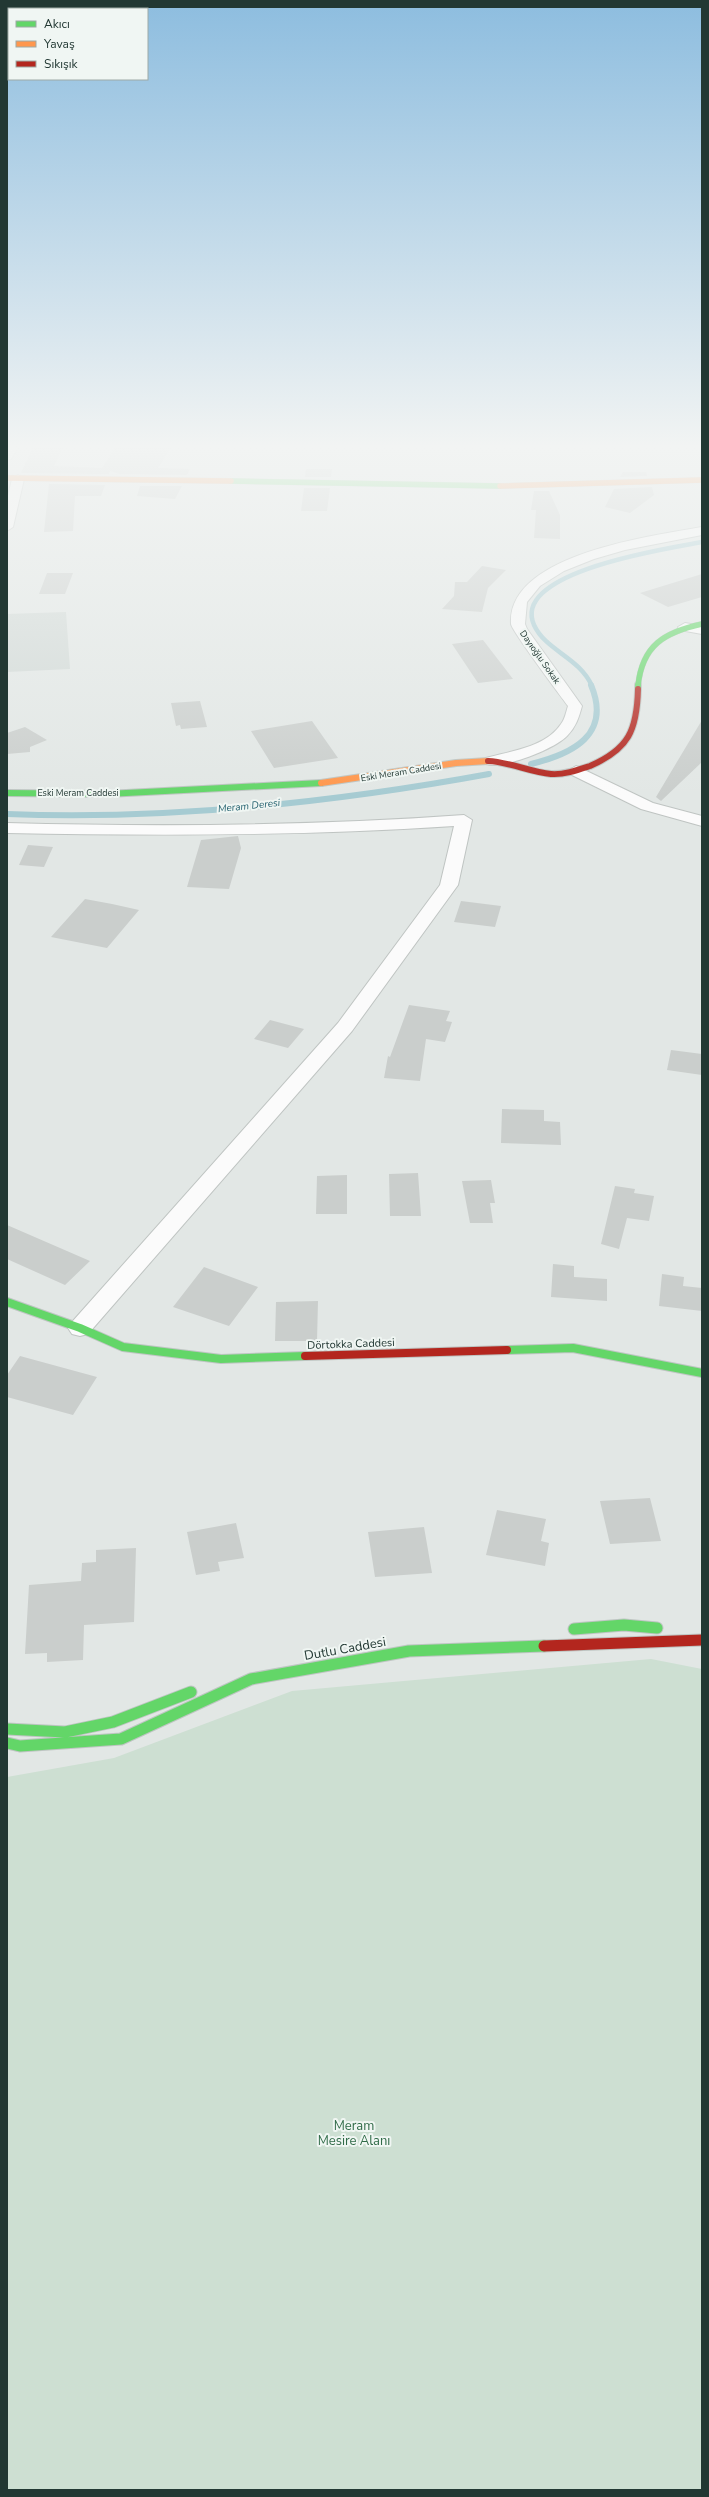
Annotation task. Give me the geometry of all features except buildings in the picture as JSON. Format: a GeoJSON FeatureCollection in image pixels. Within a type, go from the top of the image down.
{"type":"FeatureCollection","features":[{"type":"Feature","properties":{"kind":"street","name":"Dayıoğlu Sokak"},"geometry":{"type":"LineString","coordinates":[[492,762],[528,751],[558,737],[570,723],[575,706],[518,625],[518,604],[531,585],[559,567],[570,564]]}},
{"type":"Feature","properties":{"kind":"street","name":"Eski Meram Caddesi"},"geometry":{"type":"LineString","coordinates":[[7,793],[107,794],[324,783],[456,763],[492,762],[554,774],[576,771],[608,759],[625,746],[638,715],[638,683],[642,659],[660,639],[685,627],[702,624]]}},
{"type":"Feature","properties":{"kind":"street"},"geometry":{"type":"LineString","coordinates":[[685,627],[702,630]]}},
{"type":"Feature","properties":{"kind":"street"},"geometry":{"type":"LineString","coordinates":[[576,771],[647,806],[702,821]]}},
{"type":"Feature","properties":{"kind":"street"},"geometry":{"type":"LineString","coordinates":[[7,828],[155,832],[393,825],[464,820],[449,885],[345,1028],[80,1328]]}},
{"type":"Feature","properties":{"kind":"street","name":"Dörtokka Caddesi"},"geometry":{"type":"LineString","coordinates":[[7,1302],[80,1328],[123,1347],[221,1359],[573,1348],[702,1373]]}},
{"type":"Feature","properties":{"kind":"street"},"geometry":{"type":"LineString","coordinates":[[568,1629],[624,1625],[665,1629]]}},
{"type":"Feature","properties":{"kind":"street"},"geometry":{"type":"LineString","coordinates":[[679,1631],[702,1634]]}},
{"type":"Feature","properties":{"kind":"street","name":"Dutlu Caddesi"},"geometry":{"type":"LineString","coordinates":[[7,1743],[20,1746],[121,1739],[251,1679],[409,1651],[702,1640]]}},
{"type":"Feature","properties":{"kind":"street"},"geometry":{"type":"LineString","coordinates":[[223,1681],[261,1667]]}},
{"type":"Feature","properties":{"kind":"street"},"geometry":{"type":"LineString","coordinates":[[7,1729],[65,1732],[100,1725],[113,1722],[200,1689]]}},
{"type":"Feature","properties":{"kind":"shaded area"},"geometry":{"type":"Polygon","coordinates":[[[66,612],[70,669],[7,672],[7,614],[66,612]]]}},
{"type":"Feature","properties":{"kind":"green space","name":"Meram Mesire Alanı"},"geometry":{"type":"Polygon","coordinates":[[[651,1659],[702,1669],[702,2490],[7,2490],[7,1777],[114,1758],[292,1691],[651,1659]]]}},
{"type":"Feature","properties":{"kind":"waterway","name":"Meram Deresi"},"geometry":{"type":"LineString","coordinates":[[592,686],[579,668],[539,634],[534,625],[533,606],[546,590],[568,577],[606,564]]}},
{"type":"Feature","properties":{"kind":"waterway","name":"Meram Deresi"},"geometry":{"type":"LineString","coordinates":[[531,764],[561,754],[574,748],[584,740],[592,729],[596,717],[596,702],[591,685]]}},
{"type":"Feature","properties":{"kind":"waterway","name":"Meram Deresi"},"geometry":{"type":"LineString","coordinates":[[7,814],[67,815],[189,812],[310,801],[489,774]]}},
{"type":"Feature","properties":{"kind":"traffic: fast"},"geometry":{"type":"LineString","coordinates":[[638,689],[639,674],[643,662],[648,652],[656,643],[676,631],[702,624]]}},
{"type":"Feature","properties":{"kind":"traffic: fast"},"geometry":{"type":"LineString","coordinates":[[7,793],[107,794],[321,783]]}},
{"type":"Feature","properties":{"kind":"traffic: fast"},"geometry":{"type":"LineString","coordinates":[[7,1302],[80,1328],[123,1347],[221,1359],[305,1356]]}},
{"type":"Feature","properties":{"kind":"traffic: fast"},"geometry":{"type":"LineString","coordinates":[[507,1350],[573,1348],[702,1373]]}},
{"type":"Feature","properties":{"kind":"traffic: fast"},"geometry":{"type":"LineString","coordinates":[[574,1629],[624,1625],[657,1628]]}},
{"type":"Feature","properties":{"kind":"traffic: fast"},"geometry":{"type":"LineString","coordinates":[[7,1743],[20,1746],[121,1739],[251,1679],[409,1651],[544,1646]]}},
{"type":"Feature","properties":{"kind":"traffic: fast"},"geometry":{"type":"LineString","coordinates":[[7,1729],[65,1732],[113,1722],[191,1692]]}},
{"type":"Feature","properties":{"kind":"traffic: slow"},"geometry":{"type":"LineString","coordinates":[[321,783],[456,763],[488,761]]}},
{"type":"Feature","properties":{"kind":"traffic: jam"},"geometry":{"type":"LineString","coordinates":[[488,761],[504,762],[554,774],[577,770],[603,760],[614,754],[629,738],[636,717],[638,689]]}},
{"type":"Feature","properties":{"kind":"traffic: jam"},"geometry":{"type":"LineString","coordinates":[[305,1356],[507,1350]]}},
{"type":"Feature","properties":{"kind":"traffic: jam"},"geometry":{"type":"LineString","coordinates":[[544,1646],[702,1640]]}}]}
